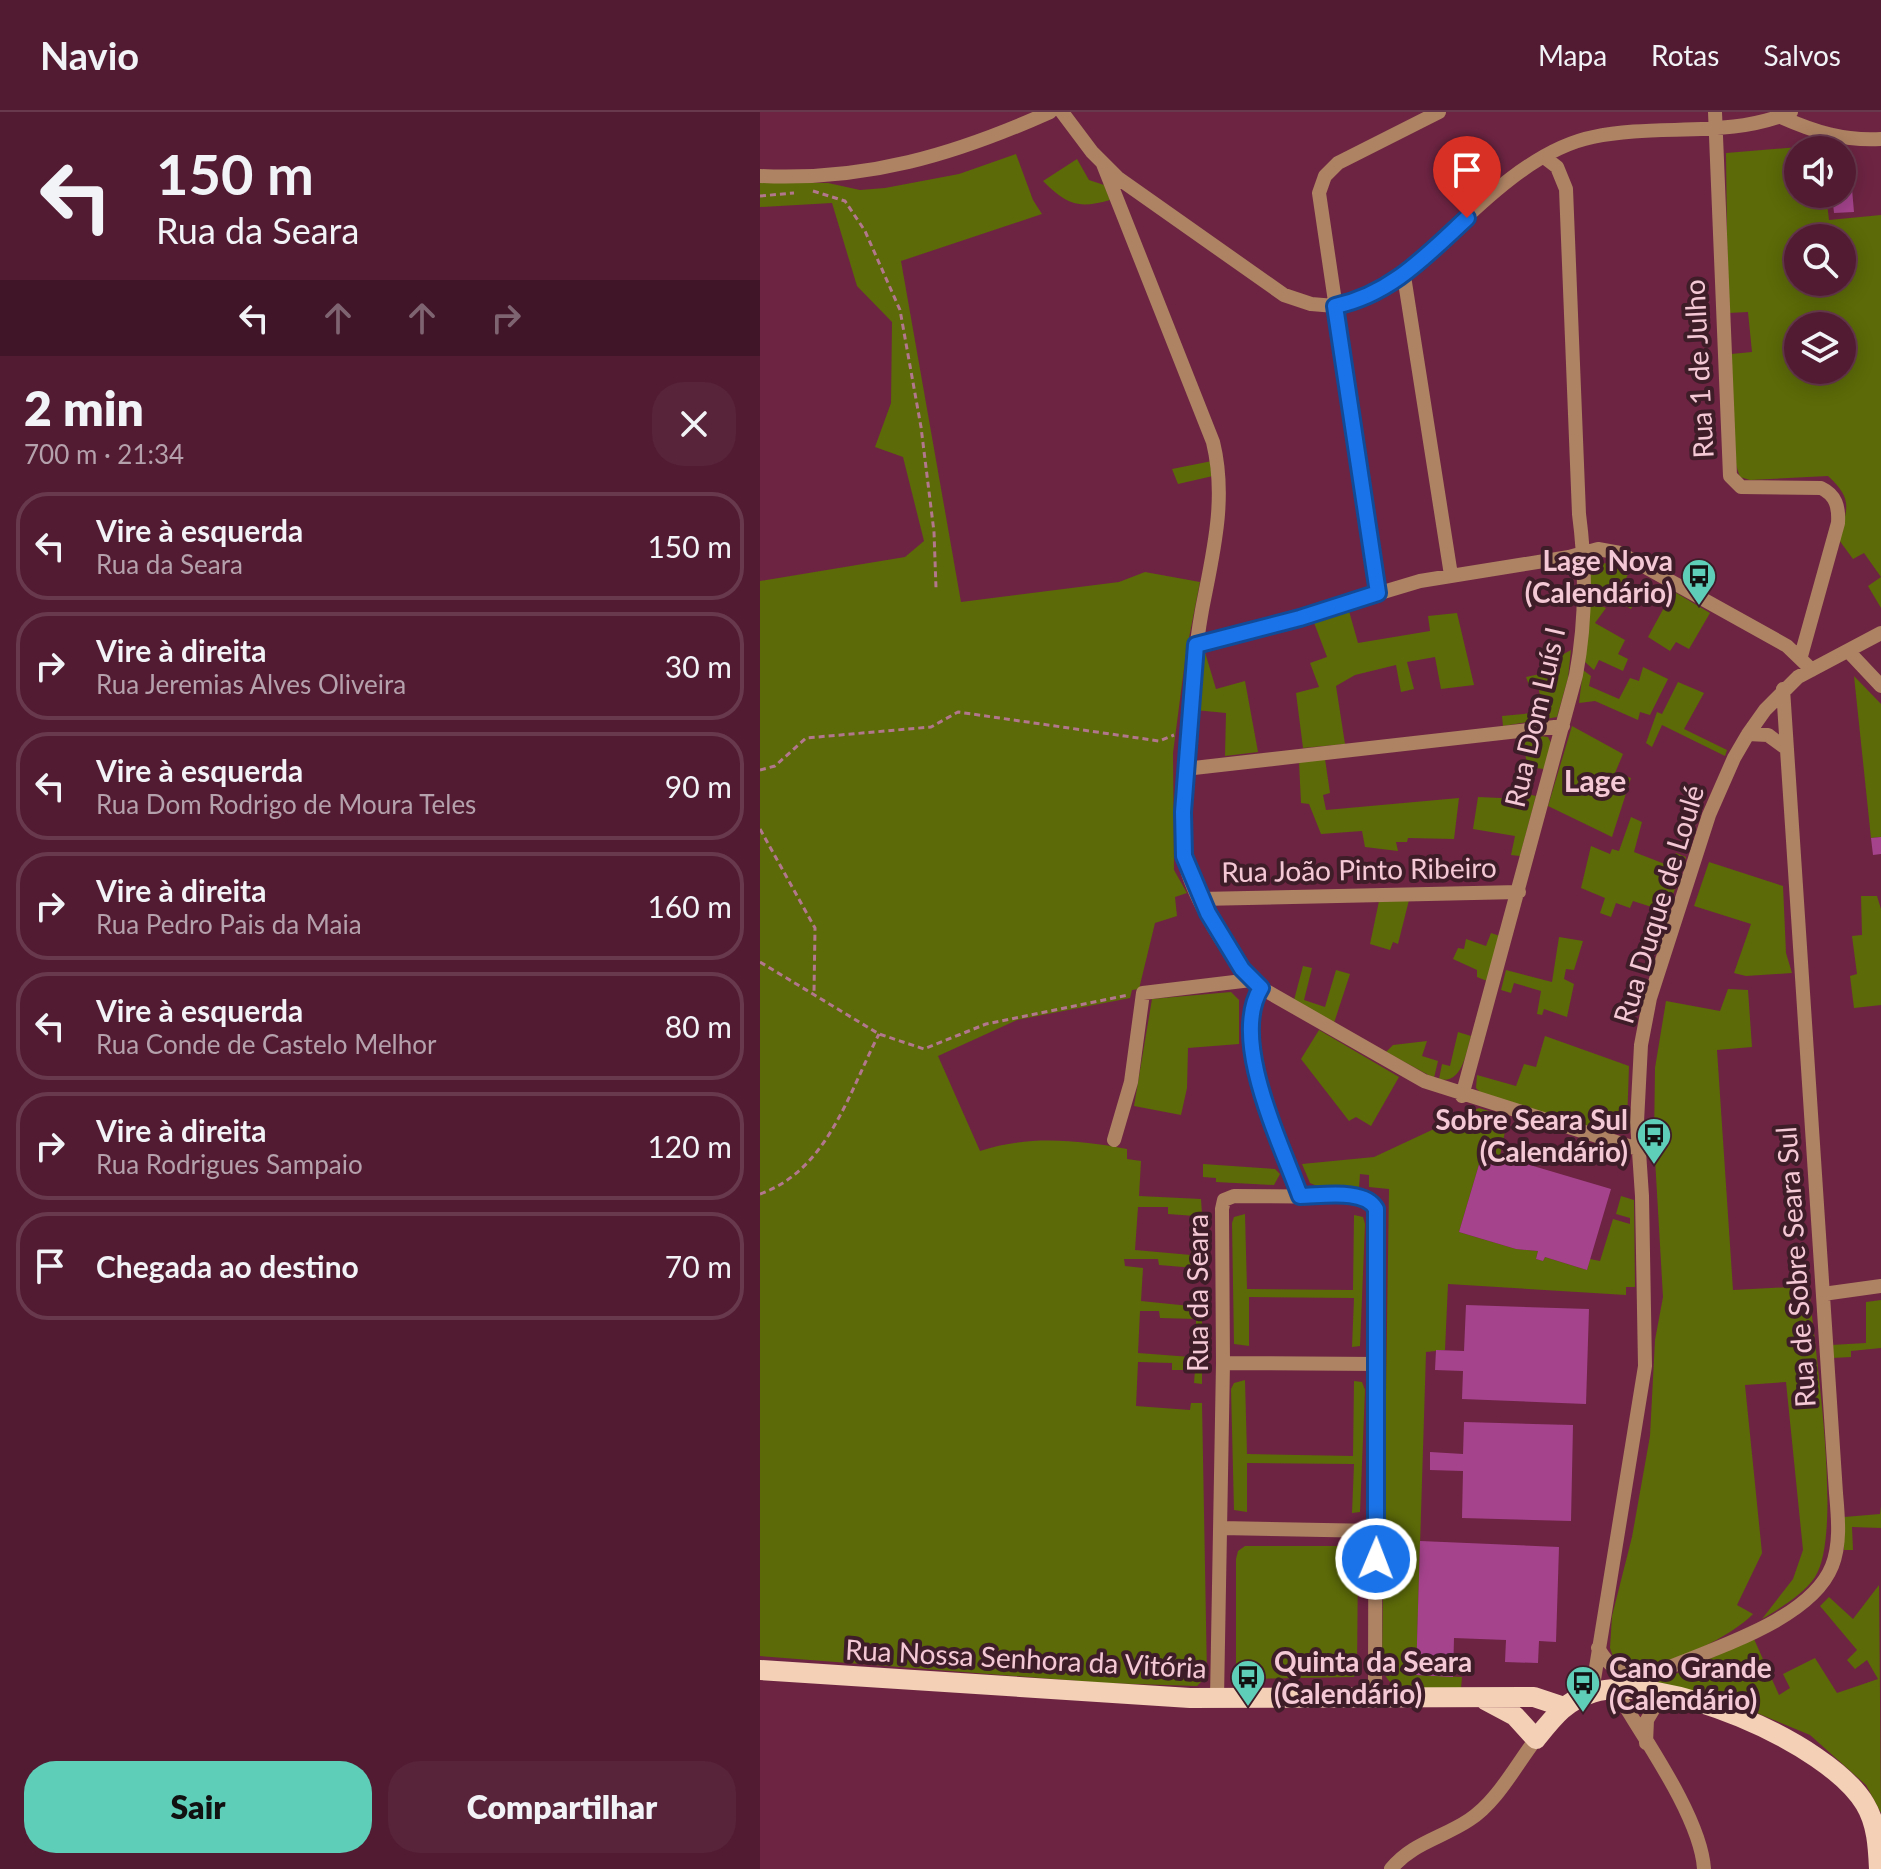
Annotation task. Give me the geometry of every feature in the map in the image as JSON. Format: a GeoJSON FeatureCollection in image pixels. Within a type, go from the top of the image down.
{"type":"FeatureCollection","features":[{"type":"Feature","properties":{"kind":"main road","name":"Rua Nossa Senhora da Vitória"},"geometry":{"type":"LineString","coordinates":[[760,1670],[1217,1698],[1534,1697],[1564,1707]]}},
{"type":"Feature","properties":{"kind":"main road"},"geometry":{"type":"LineString","coordinates":[[1536,1739],[1564,1707],[1592,1692],[1619,1687],[1663,1693],[1757,1725],[1825,1763],[1865,1803],[1877,1840],[1879,1869]]}},
{"type":"Feature","properties":{"kind":"main road","name":"Rua Nossa Senhora da Vitória"},"geometry":{"type":"LineString","coordinates":[[1481,1699],[1515,1716],[1536,1739]]}},
{"type":"Feature","properties":{"kind":"street"},"geometry":{"type":"LineString","coordinates":[[760,176],[850,174],[897,166],[976,144],[1050,112]]}},
{"type":"Feature","properties":{"kind":"street"},"geometry":{"type":"LineString","coordinates":[[1062,112],[1103,164],[1133,191],[1269,287],[1298,301],[1335,306],[1370,295],[1404,276],[1510,180],[1568,144],[1592,137],[1718,128],[1787,113],[1827,136],[1881,139]]}},
{"type":"Feature","properties":{"kind":"street"},"geometry":{"type":"LineString","coordinates":[[1378,593],[1319,199],[1322,182],[1338,163],[1439,112]]}},
{"type":"Feature","properties":{"kind":"street"},"geometry":{"type":"LineString","coordinates":[[1715,112],[1718,128]]}},
{"type":"Feature","properties":{"kind":"street","name":"Rua 1 de Julho"},"geometry":{"type":"LineString","coordinates":[[1718,128],[1719,257],[1730,476],[1741,487],[1821,488],[1828,491],[1837,505],[1838,523],[1801,656]]}},
{"type":"Feature","properties":{"kind":"street","name":"Rua Dom Luís I"},"geometry":{"type":"LineString","coordinates":[[1462,1096],[1563,726],[1582,635],[1584,553],[1579,514],[1566,189],[1557,167],[1544,157]]}},
{"type":"Feature","properties":{"kind":"street"},"geometry":{"type":"LineString","coordinates":[[1103,164],[1218,462],[1220,507],[1196,645],[1181,834],[1184,856],[1200,899],[1234,958],[1256,984],[1424,1081],[1462,1096],[1638,1149]]}},
{"type":"Feature","properties":{"kind":"street"},"geometry":{"type":"LineString","coordinates":[[1404,276],[1451,575]]}},
{"type":"Feature","properties":{"kind":"street"},"geometry":{"type":"LineString","coordinates":[[1196,645],[1451,575],[1598,549],[1620,553],[1801,656],[1812,670]]}},
{"type":"Feature","properties":{"kind":"street","name":"Rua Duque de Loulé"},"geometry":{"type":"LineString","coordinates":[[1592,1692],[1624,1512],[1645,1366],[1642,1196],[1638,1149],[1640,1065],[1650,998],[1709,815],[1748,734],[1783,689],[1881,633]]}},
{"type":"Feature","properties":{"kind":"street"},"geometry":{"type":"LineString","coordinates":[[1849,652],[1881,686]]}},
{"type":"Feature","properties":{"kind":"street","name":"Rua de Sobre Seara Sul"},"geometry":{"type":"LineString","coordinates":[[1619,1687],[1736,1639],[1797,1607],[1815,1592],[1832,1565],[1838,1527],[1783,689]]}},
{"type":"Feature","properties":{"kind":"street"},"geometry":{"type":"LineString","coordinates":[[1185,769],[1563,726]]}},
{"type":"Feature","properties":{"kind":"street"},"geometry":{"type":"LineString","coordinates":[[1748,734],[1768,735],[1787,749]]}},
{"type":"Feature","properties":{"kind":"street","name":"Rua João Pinto Ribeiro"},"geometry":{"type":"LineString","coordinates":[[1200,899],[1519,892]]}},
{"type":"Feature","properties":{"kind":"street"},"geometry":{"type":"LineString","coordinates":[[1114,1140],[1131,1082],[1143,993],[1232,982],[1256,984]]}},
{"type":"Feature","properties":{"kind":"street"},"geometry":{"type":"LineString","coordinates":[[1232,982],[1244,992],[1252,1008]]}},
{"type":"Feature","properties":{"kind":"street"},"geometry":{"type":"LineString","coordinates":[[1256,984],[1249,1031],[1253,1062],[1300,1196]]}},
{"type":"Feature","properties":{"kind":"street","name":"Rua da Seara"},"geometry":{"type":"LineString","coordinates":[[1217,1698],[1224,1200],[1234,1196],[1360,1197],[1373,1203],[1376,1209],[1375,1697]]}},
{"type":"Feature","properties":{"kind":"street"},"geometry":{"type":"LineString","coordinates":[[1823,1294],[1881,1286]]}},
{"type":"Feature","properties":{"kind":"street"},"geometry":{"type":"LineString","coordinates":[[1223,1363],[1377,1364]]}},
{"type":"Feature","properties":{"kind":"street"},"geometry":{"type":"LineString","coordinates":[[1221,1528],[1377,1531]]}},
{"type":"Feature","properties":{"kind":"street","name":"Rua de Sobre Seara Sul"},"geometry":{"type":"LineString","coordinates":[[1598,1648],[1607,1662],[1619,1672],[1652,1672]]}},
{"type":"Feature","properties":{"kind":"street"},"geometry":{"type":"LineString","coordinates":[[1619,1687],[1693,1828],[1703,1856],[1704,1869]]}},
{"type":"Feature","properties":{"kind":"street"},"geometry":{"type":"LineString","coordinates":[[1646,1743],[1647,1720],[1663,1693]]}},
{"type":"Feature","properties":{"kind":"street"},"geometry":{"type":"LineString","coordinates":[[1391,1869],[1410,1851],[1481,1811],[1536,1739]]}},
{"type":"Feature","properties":{"kind":"path"},"geometry":{"type":"LineString","coordinates":[[760,196],[814,191],[845,201],[865,231],[900,310],[921,427],[934,532],[936,588]]}},
{"type":"Feature","properties":{"kind":"path"},"geometry":{"type":"LineString","coordinates":[[760,770],[775,766],[806,738],[931,727],[958,712],[1159,741],[1188,728]]}},
{"type":"Feature","properties":{"kind":"path"},"geometry":{"type":"LineString","coordinates":[[760,829],[815,928],[814,993]]}},
{"type":"Feature","properties":{"kind":"path"},"geometry":{"type":"LineString","coordinates":[[760,962],[879,1034],[924,1049],[986,1024],[1143,993]]}},
{"type":"Feature","properties":{"kind":"path"},"geometry":{"type":"LineString","coordinates":[[760,1194],[803,1169],[833,1131],[879,1034]]}},
{"type":"Feature","properties":{"kind":"green space"},"geometry":{"type":"Polygon","coordinates":[[[1784,148],[1784,208],[1828,208],[1829,220],[1881,215],[1881,577],[1864,553],[1853,559],[1839,540],[1845,498],[1828,476],[1750,480],[1740,477],[1736,465],[1731,354],[1752,352],[1748,312],[1728,313],[1726,153],[1784,148]]]}},
{"type":"Feature","properties":{"kind":"green space"},"geometry":{"type":"Polygon","coordinates":[[[1016,154],[1033,200],[1042,214],[901,261],[961,602],[1119,582],[1145,572],[1200,582],[1186,653],[1173,753],[1174,870],[1187,893],[1175,897],[1177,916],[1155,923],[1139,989],[1132,990],[1130,998],[1017,1020],[938,1056],[980,1151],[1035,1141],[1090,1143],[1127,1149],[1127,1159],[1141,1161],[1139,1196],[1201,1199],[1203,1229],[1195,1228],[1195,1216],[1168,1214],[1168,1207],[1138,1207],[1135,1250],[1191,1255],[1191,1248],[1203,1248],[1202,1279],[1195,1280],[1195,1268],[1159,1265],[1158,1259],[1124,1259],[1125,1266],[1143,1268],[1141,1301],[1190,1306],[1191,1297],[1202,1298],[1202,1332],[1196,1332],[1196,1319],[1160,1318],[1159,1311],[1140,1311],[1138,1353],[1191,1357],[1192,1349],[1202,1349],[1202,1384],[1194,1383],[1195,1370],[1172,1370],[1172,1363],[1138,1362],[1136,1406],[1190,1410],[1191,1403],[1202,1403],[1207,1676],[1197,1686],[1104,1683],[760,1656],[760,581],[905,557],[924,541],[903,457],[875,447],[891,403],[892,322],[857,286],[832,203],[760,207],[760,182],[828,183],[860,190],[885,188],[959,174],[1016,154]]]}},
{"type":"Feature","properties":{"kind":"green space"},"geometry":{"type":"Polygon","coordinates":[[[1077,159],[1089,180],[1104,185],[1110,200],[1074,203],[1043,181],[1077,159]]]}},
{"type":"Feature","properties":{"kind":"green space"},"geometry":{"type":"Polygon","coordinates":[[[1212,461],[1213,476],[1178,484],[1172,469],[1212,461]]]}},
{"type":"Feature","properties":{"kind":"green space"},"geometry":{"type":"Polygon","coordinates":[[[1595,564],[1631,567],[1619,595],[1634,604],[1631,609],[1614,599],[1609,604],[1588,593],[1589,570],[1595,564]]]}},
{"type":"Feature","properties":{"kind":"green space"},"geometry":{"type":"Polygon","coordinates":[[[1881,577],[1881,608],[1868,586],[1881,577]]]}},
{"type":"Feature","properties":{"kind":"green space"},"geometry":{"type":"Polygon","coordinates":[[[1673,591],[1710,613],[1689,649],[1676,642],[1670,651],[1648,637],[1673,591]]]}},
{"type":"Feature","properties":{"kind":"green space"},"geometry":{"type":"Polygon","coordinates":[[[1588,600],[1606,608],[1595,623],[1625,640],[1618,654],[1628,659],[1623,671],[1599,660],[1594,670],[1585,662],[1588,600]]]}},
{"type":"Feature","properties":{"kind":"green space"},"geometry":{"type":"Polygon","coordinates":[[[1349,611],[1358,643],[1430,631],[1428,616],[1457,613],[1474,685],[1441,689],[1435,657],[1407,662],[1414,689],[1401,692],[1396,665],[1355,675],[1336,686],[1345,744],[1303,748],[1296,693],[1319,687],[1310,663],[1327,657],[1313,620],[1349,611]]]}},
{"type":"Feature","properties":{"kind":"green space"},"geometry":{"type":"Polygon","coordinates":[[[1204,649],[1216,689],[1245,681],[1258,752],[1225,756],[1226,713],[1195,710],[1204,649]]]}},
{"type":"Feature","properties":{"kind":"green space"},"geometry":{"type":"Polygon","coordinates":[[[1571,650],[1568,678],[1557,717],[1503,726],[1502,716],[1543,712],[1538,685],[1529,685],[1526,677],[1559,670],[1560,656],[1571,650]]]}},
{"type":"Feature","properties":{"kind":"green space"},"geometry":{"type":"Polygon","coordinates":[[[1643,667],[1668,679],[1650,715],[1640,712],[1638,720],[1595,701],[1579,703],[1583,670],[1591,676],[1589,686],[1619,699],[1630,678],[1639,681],[1643,667]]]}},
{"type":"Feature","properties":{"kind":"green space"},"geometry":{"type":"Polygon","coordinates":[[[1854,676],[1881,704],[1881,837],[1871,838],[1854,676]]]}},
{"type":"Feature","properties":{"kind":"green space"},"geometry":{"type":"Polygon","coordinates":[[[1678,682],[1704,693],[1684,729],[1727,750],[1725,756],[1662,725],[1652,747],[1646,743],[1657,712],[1662,714],[1678,682]]]}},
{"type":"Feature","properties":{"kind":"green space"},"geometry":{"type":"Polygon","coordinates":[[[1572,726],[1623,754],[1615,773],[1631,778],[1612,837],[1548,806],[1572,726]]]}},
{"type":"Feature","properties":{"kind":"green space"},"geometry":{"type":"Polygon","coordinates":[[[1523,736],[1548,737],[1551,743],[1544,769],[1527,767],[1523,736]]]}},
{"type":"Feature","properties":{"kind":"green space"},"geometry":{"type":"Polygon","coordinates":[[[1325,759],[1330,793],[1323,795],[1326,810],[1459,798],[1454,839],[1408,838],[1407,842],[1396,842],[1398,851],[1365,847],[1362,831],[1321,834],[1309,804],[1301,803],[1299,762],[1325,759]]]}},
{"type":"Feature","properties":{"kind":"green space"},"geometry":{"type":"Polygon","coordinates":[[[1527,794],[1536,796],[1520,856],[1511,855],[1515,836],[1473,829],[1478,797],[1523,799],[1527,794]]]}},
{"type":"Feature","properties":{"kind":"green space"},"geometry":{"type":"Polygon","coordinates":[[[1631,817],[1642,822],[1634,852],[1670,866],[1676,853],[1686,857],[1667,912],[1633,901],[1630,908],[1616,903],[1611,917],[1600,913],[1605,898],[1581,888],[1591,846],[1610,854],[1612,849],[1619,851],[1631,817]]]}},
{"type":"Feature","properties":{"kind":"green space"},"geometry":{"type":"Polygon","coordinates":[[[1709,862],[1783,886],[1786,953],[1792,973],[1746,976],[1734,973],[1751,924],[1694,906],[1709,862]]]}},
{"type":"Feature","properties":{"kind":"green space"},"geometry":{"type":"Polygon","coordinates":[[[1861,896],[1877,896],[1881,909],[1881,1005],[1854,1008],[1850,976],[1857,974],[1852,936],[1862,935],[1861,896]]]}},
{"type":"Feature","properties":{"kind":"green space"},"geometry":{"type":"Polygon","coordinates":[[[1409,900],[1398,944],[1393,942],[1390,950],[1370,944],[1379,901],[1409,900]]]}},
{"type":"Feature","properties":{"kind":"green space"},"geometry":{"type":"Polygon","coordinates":[[[1491,933],[1500,936],[1487,981],[1477,977],[1477,970],[1453,959],[1458,948],[1464,949],[1466,939],[1486,946],[1491,933]]]}},
{"type":"Feature","properties":{"kind":"green space"},"geometry":{"type":"Polygon","coordinates":[[[1559,937],[1583,941],[1574,970],[1566,969],[1564,979],[1574,984],[1567,1017],[1544,1009],[1542,1015],[1537,1014],[1541,991],[1514,983],[1511,993],[1501,990],[1506,970],[1552,982],[1559,937]]]}},
{"type":"Feature","properties":{"kind":"green space"},"geometry":{"type":"Polygon","coordinates":[[[1303,966],[1312,968],[1304,1000],[1325,1007],[1336,970],[1350,974],[1334,1023],[1294,1000],[1303,966]]]}},
{"type":"Feature","properties":{"kind":"green space"},"geometry":{"type":"Polygon","coordinates":[[[1728,989],[1748,990],[1752,1047],[1717,1050],[1733,1290],[1809,1286],[1825,1437],[1827,1521],[1823,1554],[1810,1584],[1791,1601],[1762,1619],[1793,1579],[1803,1550],[1786,1382],[1745,1385],[1762,1553],[1737,1605],[1753,1614],[1708,1645],[1667,1660],[1630,1665],[1615,1662],[1610,1648],[1612,1616],[1632,1537],[1650,1436],[1655,1340],[1663,1297],[1654,1141],[1655,1068],[1666,1001],[1720,1011],[1728,989]]]}},
{"type":"Feature","properties":{"kind":"green space"},"geometry":{"type":"Polygon","coordinates":[[[1231,992],[1239,1000],[1239,1044],[1188,1048],[1187,1088],[1181,1115],[1134,1106],[1152,999],[1231,992]]]}},
{"type":"Feature","properties":{"kind":"green space"},"geometry":{"type":"Polygon","coordinates":[[[1319,1030],[1399,1077],[1371,1126],[1356,1117],[1349,1121],[1301,1059],[1319,1030]]]}},
{"type":"Feature","properties":{"kind":"green space"},"geometry":{"type":"Polygon","coordinates":[[[1458,1032],[1471,1036],[1465,1059],[1453,1077],[1439,1079],[1442,1064],[1450,1066],[1458,1032]]]}},
{"type":"Feature","properties":{"kind":"green space"},"geometry":{"type":"Polygon","coordinates":[[[1545,1036],[1629,1066],[1627,1123],[1621,1130],[1606,1133],[1482,1094],[1476,1088],[1477,1075],[1516,1086],[1524,1064],[1536,1067],[1545,1036]]]}},
{"type":"Feature","properties":{"kind":"green space"},"geometry":{"type":"Polygon","coordinates":[[[1427,1041],[1422,1056],[1438,1061],[1434,1078],[1386,1052],[1393,1045],[1427,1041]]]}},
{"type":"Feature","properties":{"kind":"green space"},"geometry":{"type":"Polygon","coordinates":[[[1479,1108],[1508,1117],[1500,1156],[1483,1151],[1459,1232],[1516,1249],[1538,1251],[1536,1259],[1543,1261],[1545,1257],[1587,1270],[1590,1259],[1600,1261],[1613,1219],[1630,1224],[1630,1218],[1616,1214],[1621,1196],[1634,1200],[1635,1287],[1626,1287],[1626,1295],[1448,1284],[1445,1350],[1426,1352],[1416,1675],[1462,1677],[1461,1689],[1411,1690],[1391,1683],[1382,1661],[1389,1189],[1369,1187],[1369,1175],[1360,1174],[1359,1187],[1317,1186],[1310,1183],[1302,1164],[1374,1157],[1479,1108]]]}},
{"type":"Feature","properties":{"kind":"green space"},"geometry":{"type":"Polygon","coordinates":[[[1203,1164],[1275,1169],[1280,1174],[1274,1185],[1216,1182],[1216,1178],[1203,1177],[1203,1164]]]}},
{"type":"Feature","properties":{"kind":"green space"},"geometry":{"type":"Polygon","coordinates":[[[1245,1214],[1247,1289],[1353,1290],[1354,1215],[1363,1217],[1360,1346],[1352,1347],[1354,1298],[1249,1297],[1249,1346],[1234,1344],[1232,1223],[1234,1217],[1245,1214]]]}},
{"type":"Feature","properties":{"kind":"green space"},"geometry":{"type":"Polygon","coordinates":[[[1881,1300],[1881,1348],[1851,1351],[1851,1357],[1832,1358],[1831,1345],[1866,1343],[1866,1302],[1881,1300]]]}},
{"type":"Feature","properties":{"kind":"green space"},"geometry":{"type":"Polygon","coordinates":[[[1245,1380],[1247,1454],[1353,1456],[1354,1381],[1362,1382],[1365,1390],[1360,1512],[1352,1513],[1354,1464],[1247,1463],[1247,1512],[1234,1510],[1231,1389],[1234,1383],[1245,1380]]]}},
{"type":"Feature","properties":{"kind":"green space"},"geometry":{"type":"Polygon","coordinates":[[[1881,1506],[1881,1528],[1852,1527],[1853,1550],[1844,1550],[1844,1517],[1880,1514],[1881,1506]]]}},
{"type":"Feature","properties":{"kind":"green space"},"geometry":{"type":"Polygon","coordinates":[[[1245,1546],[1343,1546],[1358,1557],[1357,1672],[1354,1677],[1249,1679],[1236,1669],[1236,1559],[1238,1551],[1245,1546]]]}},
{"type":"Feature","properties":{"kind":"green space"},"geometry":{"type":"Polygon","coordinates":[[[1879,1585],[1881,1813],[1866,1785],[1810,1735],[1740,1706],[1655,1683],[1754,1639],[1779,1695],[1790,1688],[1783,1674],[1815,1658],[1837,1693],[1878,1679],[1867,1660],[1855,1669],[1847,1660],[1857,1650],[1820,1606],[1829,1597],[1853,1619],[1879,1585]]]}},
{"type":"Feature","properties":{"kind":"building"},"geometry":{"type":"Polygon","coordinates":[[[1833,208],[1854,208],[1854,212],[1834,213],[1833,208]]]}},
{"type":"Feature","properties":{"kind":"building"},"geometry":{"type":"Polygon","coordinates":[[[1881,837],[1881,854],[1873,855],[1871,838],[1881,837]]]}},
{"type":"Feature","properties":{"kind":"building"},"geometry":{"type":"Polygon","coordinates":[[[1483,1151],[1611,1189],[1587,1270],[1545,1257],[1543,1261],[1536,1259],[1538,1251],[1516,1249],[1459,1232],[1483,1151]]]}},
{"type":"Feature","properties":{"kind":"building"},"geometry":{"type":"Polygon","coordinates":[[[1466,1305],[1589,1309],[1586,1404],[1462,1399],[1463,1371],[1435,1370],[1436,1350],[1464,1351],[1466,1305]]]}},
{"type":"Feature","properties":{"kind":"building"},"geometry":{"type":"Polygon","coordinates":[[[1464,1422],[1573,1425],[1571,1521],[1462,1518],[1463,1471],[1430,1470],[1430,1452],[1463,1454],[1464,1422]]]}},
{"type":"Feature","properties":{"kind":"building"},"geometry":{"type":"Polygon","coordinates":[[[1420,1541],[1559,1547],[1556,1642],[1539,1641],[1538,1663],[1505,1662],[1506,1640],[1454,1638],[1453,1677],[1416,1675],[1420,1541]]]}},
{"type":"Feature","properties":{"kind":"place","name":"Lage Nova (Calendário)"},"geometry":{"type":"Point","coordinates":[1699,607]}},
{"type":"Feature","properties":{"kind":"place","name":"Sobre Seara Sul (Calendário)"},"geometry":{"type":"Point","coordinates":[1654,1166]}},
{"type":"Feature","properties":{"kind":"place","name":"Quinta da Seara (Calendário)"},"geometry":{"type":"Point","coordinates":[1248,1708]}},
{"type":"Feature","properties":{"kind":"place","name":"Cano Grande (Calendário)"},"geometry":{"type":"Point","coordinates":[1583,1714]}},
{"type":"Feature","properties":{"kind":"district","name":"Lage"},"geometry":{"type":"Point","coordinates":[1595,780]}},
{"type":"Feature","properties":{"kind":"route"},"geometry":{"type":"LineString","coordinates":[[1376,1559],[1378,1216],[1373,1203],[1360,1197],[1300,1196],[1253,1062],[1249,1031],[1252,1008],[1261,988],[1234,958],[1188,872],[1181,834],[1185,769],[1196,645],[1300,618],[1378,593],[1335,306],[1357,301],[1404,276],[1467,218]]}}]}
